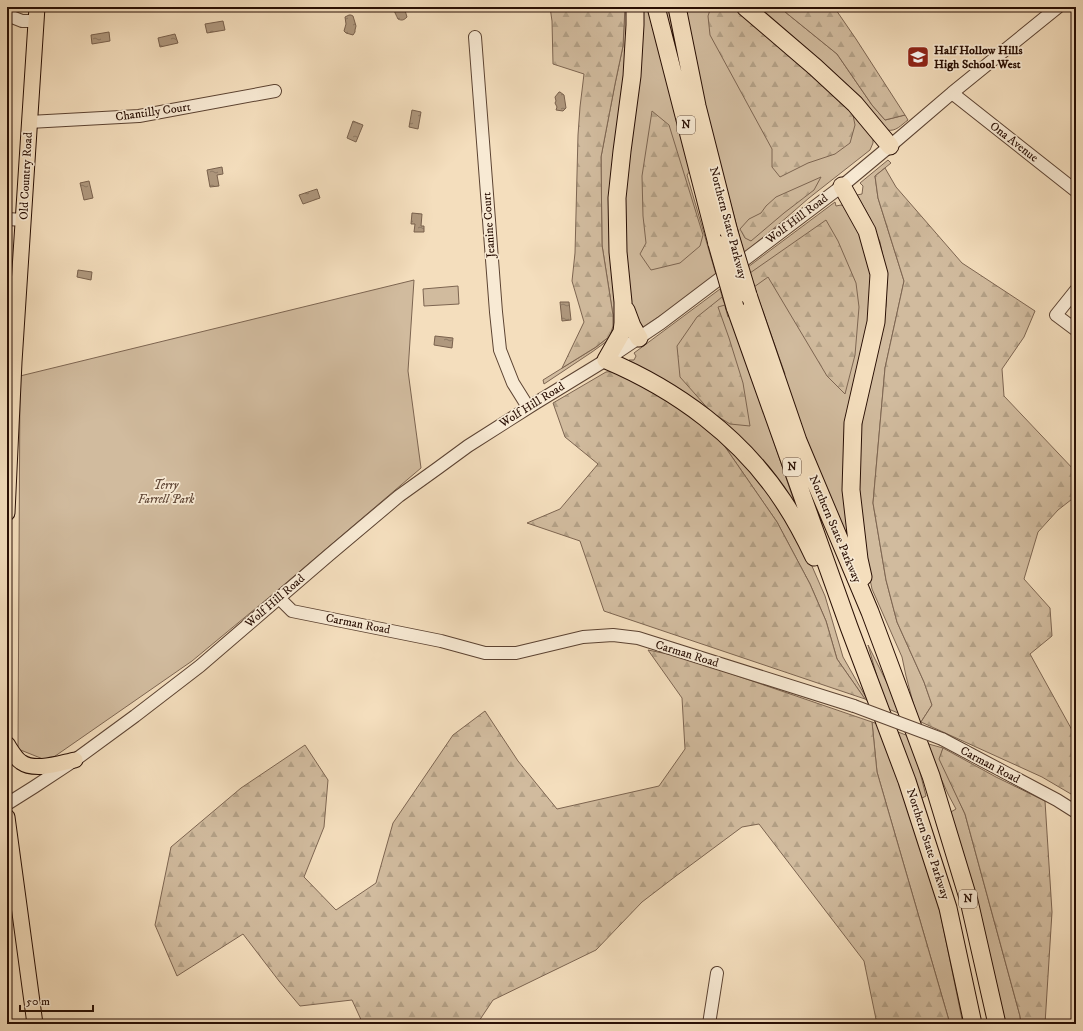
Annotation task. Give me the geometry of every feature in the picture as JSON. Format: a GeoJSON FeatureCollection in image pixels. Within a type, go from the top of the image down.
{"type":"FeatureCollection","features":[{"type":"Feature","properties":{"kind":"highway"},"geometry":{"type":"LineString","coordinates":[[634,7],[635,25],[632,76],[617,198],[618,252],[623,302],[623,323],[622,332],[606,360],[646,379],[681,400],[709,419],[745,453],[762,472],[784,501],[806,540],[848,627]]}},
{"type":"Feature","properties":{"kind":"highway","name":"Northern State Parkway"},"geometry":{"type":"LineString","coordinates":[[656,7],[717,244],[735,307],[848,627],[907,781],[948,908],[974,1024]]}},
{"type":"Feature","properties":{"kind":"highway","name":"Northern State Parkway"},"geometry":{"type":"LineString","coordinates":[[677,7],[698,106],[729,232],[748,295],[798,441],[870,612],[931,776],[969,901],[997,1024]]}},
{"type":"Feature","properties":{"kind":"highway"},"geometry":{"type":"LineString","coordinates":[[745,7],[815,67],[855,104],[890,146]]}},
{"type":"Feature","properties":{"kind":"highway"},"geometry":{"type":"LineString","coordinates":[[842,186],[866,231],[879,274],[876,322],[853,423],[851,490],[860,559],[870,612]]}},
{"type":"Feature","properties":{"kind":"highway"},"geometry":{"type":"LineString","coordinates":[[623,302],[632,326],[639,338]]}},
{"type":"Feature","properties":{"kind":"main road","name":"Old Country Road"},"geometry":{"type":"LineString","coordinates":[[7,513],[8,447],[24,220],[36,14]]}},
{"type":"Feature","properties":{"kind":"main road"},"geometry":{"type":"LineString","coordinates":[[7,744],[12,752],[22,762],[30,766],[47,766],[75,760]]}},
{"type":"Feature","properties":{"kind":"main road"},"geometry":{"type":"LineString","coordinates":[[7,817],[10,859],[35,1024]]}},
{"type":"Feature","properties":{"kind":"street","name":"Wolf Hill Road"},"geometry":{"type":"LineString","coordinates":[[7,804],[75,760],[200,666],[328,554],[398,496],[468,446],[528,407],[606,360],[667,319],[842,186],[952,93],[1058,7]]}},
{"type":"Feature","properties":{"kind":"street"},"geometry":{"type":"LineString","coordinates":[[7,15],[22,21],[36,14]]}},
{"type":"Feature","properties":{"kind":"street","name":"Jeanine Court"},"geometry":{"type":"LineString","coordinates":[[475,37],[500,350],[513,383],[528,407]]}},
{"type":"Feature","properties":{"kind":"street","name":"Chantilly Court"},"geometry":{"type":"LineString","coordinates":[[29,122],[139,116],[275,91]]}},
{"type":"Feature","properties":{"kind":"street","name":"Ona Avenue"},"geometry":{"type":"LineString","coordinates":[[952,93],[1076,191]]}},
{"type":"Feature","properties":{"kind":"street"},"geometry":{"type":"LineString","coordinates":[[7,219],[24,220]]}},
{"type":"Feature","properties":{"kind":"street"},"geometry":{"type":"LineString","coordinates":[[1076,290],[1056,315],[1076,330]]}},
{"type":"Feature","properties":{"kind":"street","name":"Carman Road"},"geometry":{"type":"LineString","coordinates":[[279,598],[292,611],[441,641],[485,653],[516,653],[583,637],[613,635],[638,638],[854,706],[942,740],[1057,800],[1076,812]]}},
{"type":"Feature","properties":{"kind":"street"},"geometry":{"type":"LineString","coordinates":[[709,1024],[717,973]]}},
{"type":"Feature","properties":{"kind":"green space"},"geometry":{"type":"Polygon","coordinates":[[[550,7],[625,7],[623,46],[601,157],[602,245],[613,315],[613,326],[610,336],[596,347],[562,368],[584,322],[572,281],[575,253],[578,135],[584,74],[553,64],[552,21],[550,7]]]}},
{"type":"Feature","properties":{"kind":"green space"},"geometry":{"type":"Polygon","coordinates":[[[625,7],[630,7],[621,316],[614,336],[544,384],[543,380],[596,347],[610,336],[613,326],[613,315],[602,245],[601,157],[623,46],[625,7]]]}},
{"type":"Feature","properties":{"kind":"green space"},"geometry":{"type":"Polygon","coordinates":[[[639,7],[648,7],[690,171],[687,175],[717,278],[643,327],[641,324],[637,327],[626,281],[620,208],[639,7]]]}},
{"type":"Feature","properties":{"kind":"green space"},"geometry":{"type":"Polygon","coordinates":[[[660,7],[668,7],[688,103],[660,7]]]}},
{"type":"Feature","properties":{"kind":"green space"},"geometry":{"type":"Polygon","coordinates":[[[682,7],[740,7],[807,65],[876,139],[873,140],[870,150],[809,198],[744,253],[697,79],[682,7]]]}},
{"type":"Feature","properties":{"kind":"green space"},"geometry":{"type":"Polygon","coordinates":[[[711,7],[740,7],[851,105],[855,125],[850,143],[835,154],[808,163],[780,177],[772,167],[772,149],[710,35],[708,16],[711,7]]]}},
{"type":"Feature","properties":{"kind":"green space"},"geometry":{"type":"Polygon","coordinates":[[[753,7],[779,7],[837,54],[872,105],[885,120],[905,115],[908,120],[896,129],[887,130],[753,7]]]}},
{"type":"Feature","properties":{"kind":"green space"},"geometry":{"type":"Polygon","coordinates":[[[779,7],[834,7],[905,115],[885,120],[872,105],[837,54],[779,7]]]}},
{"type":"Feature","properties":{"kind":"green space"},"geometry":{"type":"Polygon","coordinates":[[[652,111],[669,125],[703,235],[700,246],[680,263],[651,270],[640,254],[646,243],[643,216],[642,176],[652,111]]]}},
{"type":"Feature","properties":{"kind":"green space"},"geometry":{"type":"Polygon","coordinates":[[[888,160],[891,163],[875,176],[878,198],[904,281],[885,368],[873,503],[886,580],[897,622],[924,682],[932,705],[921,722],[918,721],[902,657],[872,589],[864,551],[856,474],[866,388],[886,306],[887,277],[880,242],[870,218],[857,195],[862,194],[863,186],[860,183],[888,160]]]}},
{"type":"Feature","properties":{"kind":"green space"},"geometry":{"type":"Polygon","coordinates":[[[885,168],[896,187],[962,263],[1035,311],[1024,337],[1002,369],[1004,396],[1076,472],[1076,496],[1058,510],[1038,532],[1024,579],[1050,608],[1052,636],[1030,654],[1072,730],[1076,743],[1076,797],[1042,777],[921,722],[932,705],[924,682],[897,622],[886,580],[873,503],[885,368],[904,281],[878,198],[875,176],[885,168]]]}},
{"type":"Feature","properties":{"kind":"green space"},"geometry":{"type":"Polygon","coordinates":[[[821,177],[814,190],[751,241],[745,238],[740,229],[749,219],[761,213],[776,197],[821,177]]]}},
{"type":"Feature","properties":{"kind":"green space"},"geometry":{"type":"Polygon","coordinates":[[[835,202],[836,206],[844,206],[847,203],[870,258],[874,290],[868,337],[850,544],[841,527],[782,378],[785,374],[748,267],[835,202]]]}},
{"type":"Feature","properties":{"kind":"green space"},"geometry":{"type":"Polygon","coordinates":[[[826,220],[838,241],[856,283],[859,307],[855,355],[845,394],[827,376],[768,277],[754,287],[750,273],[826,220]]]}},
{"type":"Feature","properties":{"kind":"green space","name":"Terry Farrell Park"},"geometry":{"type":"Polygon","coordinates":[[[414,280],[408,371],[421,468],[192,661],[48,761],[18,749],[20,376],[414,280]]]}},
{"type":"Feature","properties":{"kind":"green space"},"geometry":{"type":"Polygon","coordinates":[[[458,286],[459,304],[424,306],[423,289],[458,286]]]}},
{"type":"Feature","properties":{"kind":"green space"},"geometry":{"type":"Polygon","coordinates":[[[720,289],[728,317],[731,316],[795,504],[791,506],[766,470],[629,365],[629,360],[634,360],[636,356],[634,353],[720,289]]]}},
{"type":"Feature","properties":{"kind":"green space"},"geometry":{"type":"Polygon","coordinates":[[[722,297],[725,305],[718,307],[743,383],[750,426],[730,424],[711,412],[680,377],[677,346],[697,317],[722,297]]]}},
{"type":"Feature","properties":{"kind":"green space"},"geometry":{"type":"Polygon","coordinates":[[[617,371],[712,428],[777,522],[810,584],[826,621],[837,659],[865,699],[604,611],[580,541],[527,523],[560,509],[598,464],[565,437],[553,403],[606,372],[617,371]]]}},
{"type":"Feature","properties":{"kind":"green space"},"geometry":{"type":"Polygon","coordinates":[[[712,428],[780,503],[808,557],[825,596],[843,657],[868,701],[865,699],[837,659],[826,621],[810,584],[777,522],[712,428]]]}},
{"type":"Feature","properties":{"kind":"green space"},"geometry":{"type":"Polygon","coordinates":[[[868,645],[903,715],[886,708],[868,645]]]}},
{"type":"Feature","properties":{"kind":"green space"},"geometry":{"type":"Polygon","coordinates":[[[648,650],[682,657],[872,722],[877,772],[950,1024],[877,1024],[864,961],[759,824],[742,827],[642,902],[596,950],[493,1000],[477,1024],[363,1024],[352,1000],[300,1006],[243,934],[177,976],[155,925],[171,847],[241,788],[305,745],[328,780],[324,827],[304,877],[336,910],[376,883],[393,823],[453,735],[485,711],[518,761],[557,809],[659,786],[685,749],[682,698],[648,650]]]}},
{"type":"Feature","properties":{"kind":"green space"},"geometry":{"type":"Polygon","coordinates":[[[872,722],[881,725],[939,907],[963,1024],[950,1024],[877,772],[872,722]]]}},
{"type":"Feature","properties":{"kind":"green space"},"geometry":{"type":"Polygon","coordinates":[[[893,730],[911,737],[926,796],[922,798],[917,788],[893,730]]]}},
{"type":"Feature","properties":{"kind":"green space"},"geometry":{"type":"Polygon","coordinates":[[[925,743],[943,748],[940,759],[965,814],[1021,1024],[1002,1024],[949,813],[956,809],[925,743]]]}},
{"type":"Feature","properties":{"kind":"green space"},"geometry":{"type":"Polygon","coordinates":[[[943,748],[996,777],[1045,801],[1052,912],[1045,1024],[1021,1024],[965,814],[939,759],[943,748]]]}},
{"type":"Feature","properties":{"kind":"water"},"geometry":{"type":"Polygon","coordinates":[[[393,7],[404,7],[407,17],[403,20],[398,19],[393,7]]]}},
{"type":"Feature","properties":{"kind":"water"},"geometry":{"type":"Polygon","coordinates":[[[349,15],[353,16],[356,26],[353,35],[344,31],[346,24],[345,17],[349,15]]]}},
{"type":"Feature","properties":{"kind":"water"},"geometry":{"type":"Polygon","coordinates":[[[223,21],[225,30],[207,33],[205,24],[223,21]]]}},
{"type":"Feature","properties":{"kind":"water"},"geometry":{"type":"Polygon","coordinates":[[[109,32],[110,41],[92,44],[91,35],[109,32]]]}},
{"type":"Feature","properties":{"kind":"water"},"geometry":{"type":"Polygon","coordinates":[[[175,34],[178,43],[160,47],[158,38],[175,34]]]}},
{"type":"Feature","properties":{"kind":"water"},"geometry":{"type":"Polygon","coordinates":[[[559,92],[564,95],[566,108],[563,111],[556,110],[557,107],[555,97],[559,92]]]}},
{"type":"Feature","properties":{"kind":"water"},"geometry":{"type":"Polygon","coordinates":[[[412,110],[421,112],[418,129],[409,127],[412,110]]]}},
{"type":"Feature","properties":{"kind":"water"},"geometry":{"type":"Polygon","coordinates":[[[353,121],[363,125],[356,142],[347,138],[353,121]]]}},
{"type":"Feature","properties":{"kind":"water"},"geometry":{"type":"Polygon","coordinates":[[[222,167],[223,174],[217,175],[219,186],[210,187],[207,170],[222,167]]]}},
{"type":"Feature","properties":{"kind":"water"},"geometry":{"type":"Polygon","coordinates":[[[89,181],[93,198],[84,200],[80,183],[89,181]]]}},
{"type":"Feature","properties":{"kind":"water"},"geometry":{"type":"Polygon","coordinates":[[[317,189],[320,198],[303,204],[299,195],[317,189]]]}},
{"type":"Feature","properties":{"kind":"water"},"geometry":{"type":"Polygon","coordinates":[[[412,213],[422,214],[421,226],[424,226],[424,232],[414,232],[415,224],[411,224],[412,213]]]}},
{"type":"Feature","properties":{"kind":"water"},"geometry":{"type":"Polygon","coordinates":[[[78,270],[92,272],[91,280],[77,277],[78,270]]]}},
{"type":"Feature","properties":{"kind":"water"},"geometry":{"type":"Polygon","coordinates":[[[560,302],[569,302],[571,320],[562,321],[560,302]]]}},
{"type":"Feature","properties":{"kind":"water"},"geometry":{"type":"Polygon","coordinates":[[[435,336],[453,338],[452,348],[434,345],[435,336]]]}},
{"type":"Feature","properties":{"kind":"place","name":"Half Hollow Hills High School West"},"geometry":{"type":"Point","coordinates":[918,57]}}]}
